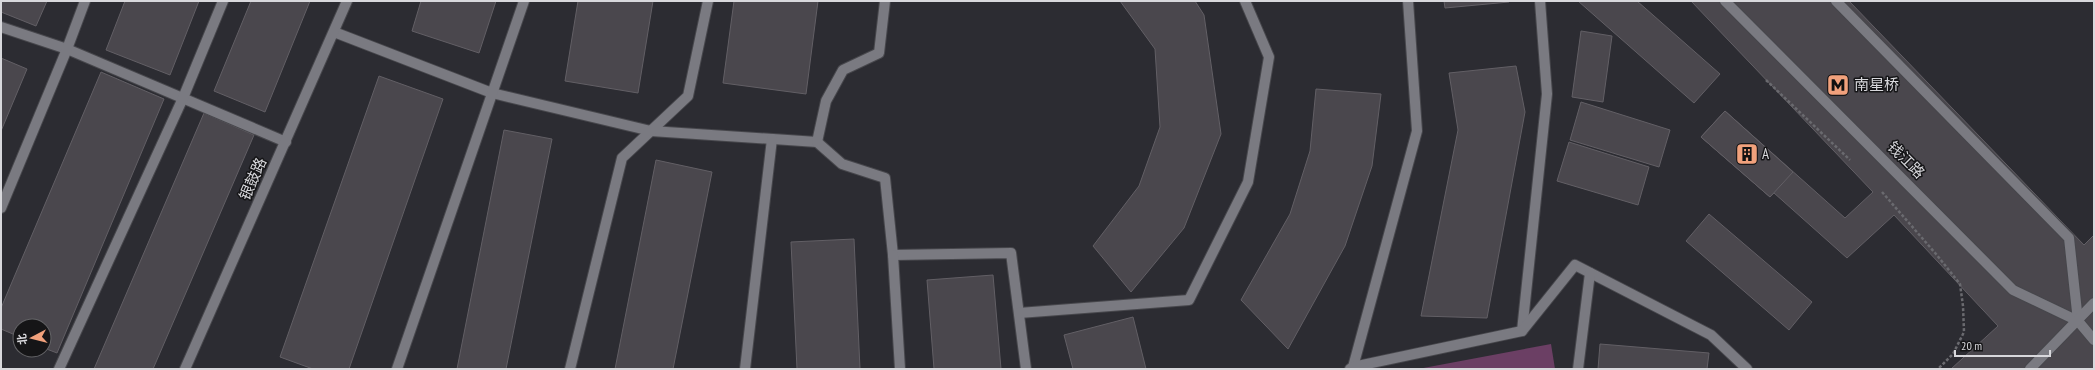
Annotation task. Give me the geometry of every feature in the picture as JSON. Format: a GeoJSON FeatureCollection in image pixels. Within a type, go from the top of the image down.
{"type":"FeatureCollection","features":[{"type":"Feature","properties":{"kind":"main road"},"geometry":{"type":"LineString","coordinates":[[1,208],[68,49],[85,1]]}},
{"type":"Feature","properties":{"kind":"main road"},"geometry":{"type":"LineString","coordinates":[[59,369],[183,98],[223,1]]}},
{"type":"Feature","properties":{"kind":"main road","name":"银鼓路"},"geometry":{"type":"LineString","coordinates":[[185,369],[348,1]]}},
{"type":"Feature","properties":{"kind":"main road"},"geometry":{"type":"LineString","coordinates":[[397,369],[524,1]]}},
{"type":"Feature","properties":{"kind":"main road"},"geometry":{"type":"LineString","coordinates":[[570,369],[622,158],[688,96],[708,1]]}},
{"type":"Feature","properties":{"kind":"main road"},"geometry":{"type":"LineString","coordinates":[[817,142],[826,101],[843,70],[879,53],[885,1]]}},
{"type":"Feature","properties":{"kind":"main road"},"geometry":{"type":"LineString","coordinates":[[1019,313],[1189,300],[1248,182],[1269,57],[1245,1]]}},
{"type":"Feature","properties":{"kind":"main road"},"geometry":{"type":"LineString","coordinates":[[1408,1],[1417,131],[1351,368],[1522,331],[1575,265],[1711,335],[1747,369]]}},
{"type":"Feature","properties":{"kind":"main road"},"geometry":{"type":"LineString","coordinates":[[1522,331],[1547,94],[1540,1]]}},
{"type":"Feature","properties":{"kind":"main road","name":"钱江路"},"geometry":{"type":"LineString","coordinates":[[1725,1],[2013,290],[2078,321],[2094,340]]}},
{"type":"Feature","properties":{"kind":"main road"},"geometry":{"type":"LineString","coordinates":[[1836,1],[2069,238],[2078,321]]}},
{"type":"Feature","properties":{"kind":"main road"},"geometry":{"type":"LineString","coordinates":[[1,27],[68,49],[286,142]]}},
{"type":"Feature","properties":{"kind":"main road"},"geometry":{"type":"LineString","coordinates":[[334,32],[492,93],[650,131],[817,142],[842,164],[885,178],[893,255],[900,369]]}},
{"type":"Feature","properties":{"kind":"main road"},"geometry":{"type":"LineString","coordinates":[[745,369],[772,139]]}},
{"type":"Feature","properties":{"kind":"main road"},"geometry":{"type":"LineString","coordinates":[[893,255],[1012,253],[1026,369]]}},
{"type":"Feature","properties":{"kind":"main road"},"geometry":{"type":"LineString","coordinates":[[1578,369],[1590,273]]}},
{"type":"Feature","properties":{"kind":"main road"},"geometry":{"type":"LineString","coordinates":[[2030,369],[2094,303]]}},
{"type":"Feature","properties":{"kind":"main road"},"geometry":{"type":"LineString","coordinates":[[2078,321],[2094,312]]}},
{"type":"Feature","properties":{"kind":"path"},"geometry":{"type":"LineString","coordinates":[[1766,80],[1856,166]]}},
{"type":"Feature","properties":{"kind":"path"},"geometry":{"type":"LineString","coordinates":[[1877,187],[1936,254],[1960,284],[1964,332],[1953,354],[1938,369]]}},
{"type":"Feature","properties":{"kind":"shaded area"},"geometry":{"type":"Polygon","coordinates":[[[1551,344],[1555,369],[1418,369],[1551,344]]]}},
{"type":"Feature","properties":{"kind":"building"},"geometry":{"type":"Polygon","coordinates":[[[1,1],[47,1],[36,26],[1,12],[1,1]]]}},
{"type":"Feature","properties":{"kind":"building"},"geometry":{"type":"Polygon","coordinates":[[[125,1],[199,1],[170,75],[106,50],[125,1]]]}},
{"type":"Feature","properties":{"kind":"building"},"geometry":{"type":"Polygon","coordinates":[[[251,1],[310,1],[265,112],[214,91],[251,1]]]}},
{"type":"Feature","properties":{"kind":"building"},"geometry":{"type":"Polygon","coordinates":[[[421,1],[496,1],[479,53],[412,31],[421,1]]]}},
{"type":"Feature","properties":{"kind":"building"},"geometry":{"type":"Polygon","coordinates":[[[578,1],[653,1],[638,93],[565,81],[578,1]]]}},
{"type":"Feature","properties":{"kind":"building"},"geometry":{"type":"Polygon","coordinates":[[[734,1],[818,1],[806,94],[723,83],[734,1]]]}},
{"type":"Feature","properties":{"kind":"building"},"geometry":{"type":"Polygon","coordinates":[[[1120,1],[1195,1],[1204,15],[1221,134],[1184,228],[1131,292],[1093,246],[1139,186],[1160,127],[1155,49],[1120,1]]]}},
{"type":"Feature","properties":{"kind":"building"},"geometry":{"type":"Polygon","coordinates":[[[1444,1],[1509,1],[1509,2],[1445,8],[1444,1]]]}},
{"type":"Feature","properties":{"kind":"building"},"geometry":{"type":"Polygon","coordinates":[[[1578,1],[1637,1],[1720,74],[1694,103],[1578,1]]]}},
{"type":"Feature","properties":{"kind":"building","name":"南星桥"},"geometry":{"type":"Polygon","coordinates":[[[1691,1],[1849,1],[2084,245],[2094,235],[2094,369],[1951,369],[1998,326],[1894,215],[1847,258],[1774,193],[1770,197],[1701,137],[1725,111],[1845,218],[1873,192],[1691,1]]]}},
{"type":"Feature","properties":{"kind":"building"},"geometry":{"type":"Polygon","coordinates":[[[1581,31],[1612,36],[1603,102],[1572,97],[1581,31]]]}},
{"type":"Feature","properties":{"kind":"building"},"geometry":{"type":"Polygon","coordinates":[[[1,58],[27,69],[1,131],[1,58]]]}},
{"type":"Feature","properties":{"kind":"building"},"geometry":{"type":"Polygon","coordinates":[[[1516,66],[1525,112],[1487,318],[1421,316],[1458,130],[1449,73],[1516,66]]]}},
{"type":"Feature","properties":{"kind":"building"},"geometry":{"type":"Polygon","coordinates":[[[101,72],[164,99],[57,353],[52,351],[52,318],[12,318],[12,334],[1,329],[1,308],[101,72]]]}},
{"type":"Feature","properties":{"kind":"building"},"geometry":{"type":"Polygon","coordinates":[[[379,76],[443,99],[349,369],[313,369],[280,357],[379,76]]]}},
{"type":"Feature","properties":{"kind":"building"},"geometry":{"type":"Polygon","coordinates":[[[1316,89],[1381,94],[1372,166],[1345,246],[1288,349],[1241,300],[1290,214],[1310,151],[1316,89]]]}},
{"type":"Feature","properties":{"kind":"building"},"geometry":{"type":"Polygon","coordinates":[[[1581,102],[1670,130],[1659,167],[1570,140],[1581,102]]]}},
{"type":"Feature","properties":{"kind":"building","name":"A"},"geometry":{"type":"Polygon","coordinates":[[[1725,111],[1793,172],[1770,197],[1701,137],[1725,111]]]}},
{"type":"Feature","properties":{"kind":"building"},"geometry":{"type":"Polygon","coordinates":[[[204,113],[254,135],[153,369],[94,369],[204,113]]]}},
{"type":"Feature","properties":{"kind":"building"},"geometry":{"type":"Polygon","coordinates":[[[504,130],[552,139],[506,369],[457,369],[504,130]]]}},
{"type":"Feature","properties":{"kind":"building"},"geometry":{"type":"Polygon","coordinates":[[[1569,142],[1649,167],[1638,205],[1557,181],[1569,142]]]}},
{"type":"Feature","properties":{"kind":"building"},"geometry":{"type":"Polygon","coordinates":[[[656,160],[712,172],[673,369],[615,369],[656,160]]]}},
{"type":"Feature","properties":{"kind":"building"},"geometry":{"type":"Polygon","coordinates":[[[1709,214],[1812,302],[1789,330],[1686,241],[1709,214]]]}},
{"type":"Feature","properties":{"kind":"building"},"geometry":{"type":"Polygon","coordinates":[[[854,239],[860,369],[797,369],[791,242],[854,239]]]}},
{"type":"Feature","properties":{"kind":"building"},"geometry":{"type":"Polygon","coordinates":[[[993,275],[1001,369],[934,369],[927,280],[993,275]]]}},
{"type":"Feature","properties":{"kind":"building"},"geometry":{"type":"Polygon","coordinates":[[[1133,317],[1146,369],[1073,369],[1064,335],[1133,317]]]}},
{"type":"Feature","properties":{"kind":"building"},"geometry":{"type":"Polygon","coordinates":[[[1600,344],[1709,353],[1707,369],[1598,369],[1600,344]]]}},
{"type":"Feature","properties":{"kind":"place","name":"南星桥"},"geometry":{"type":"Point","coordinates":[1838,85]}},
{"type":"Feature","properties":{"kind":"place","name":"A"},"geometry":{"type":"Point","coordinates":[1747,154]}}]}
